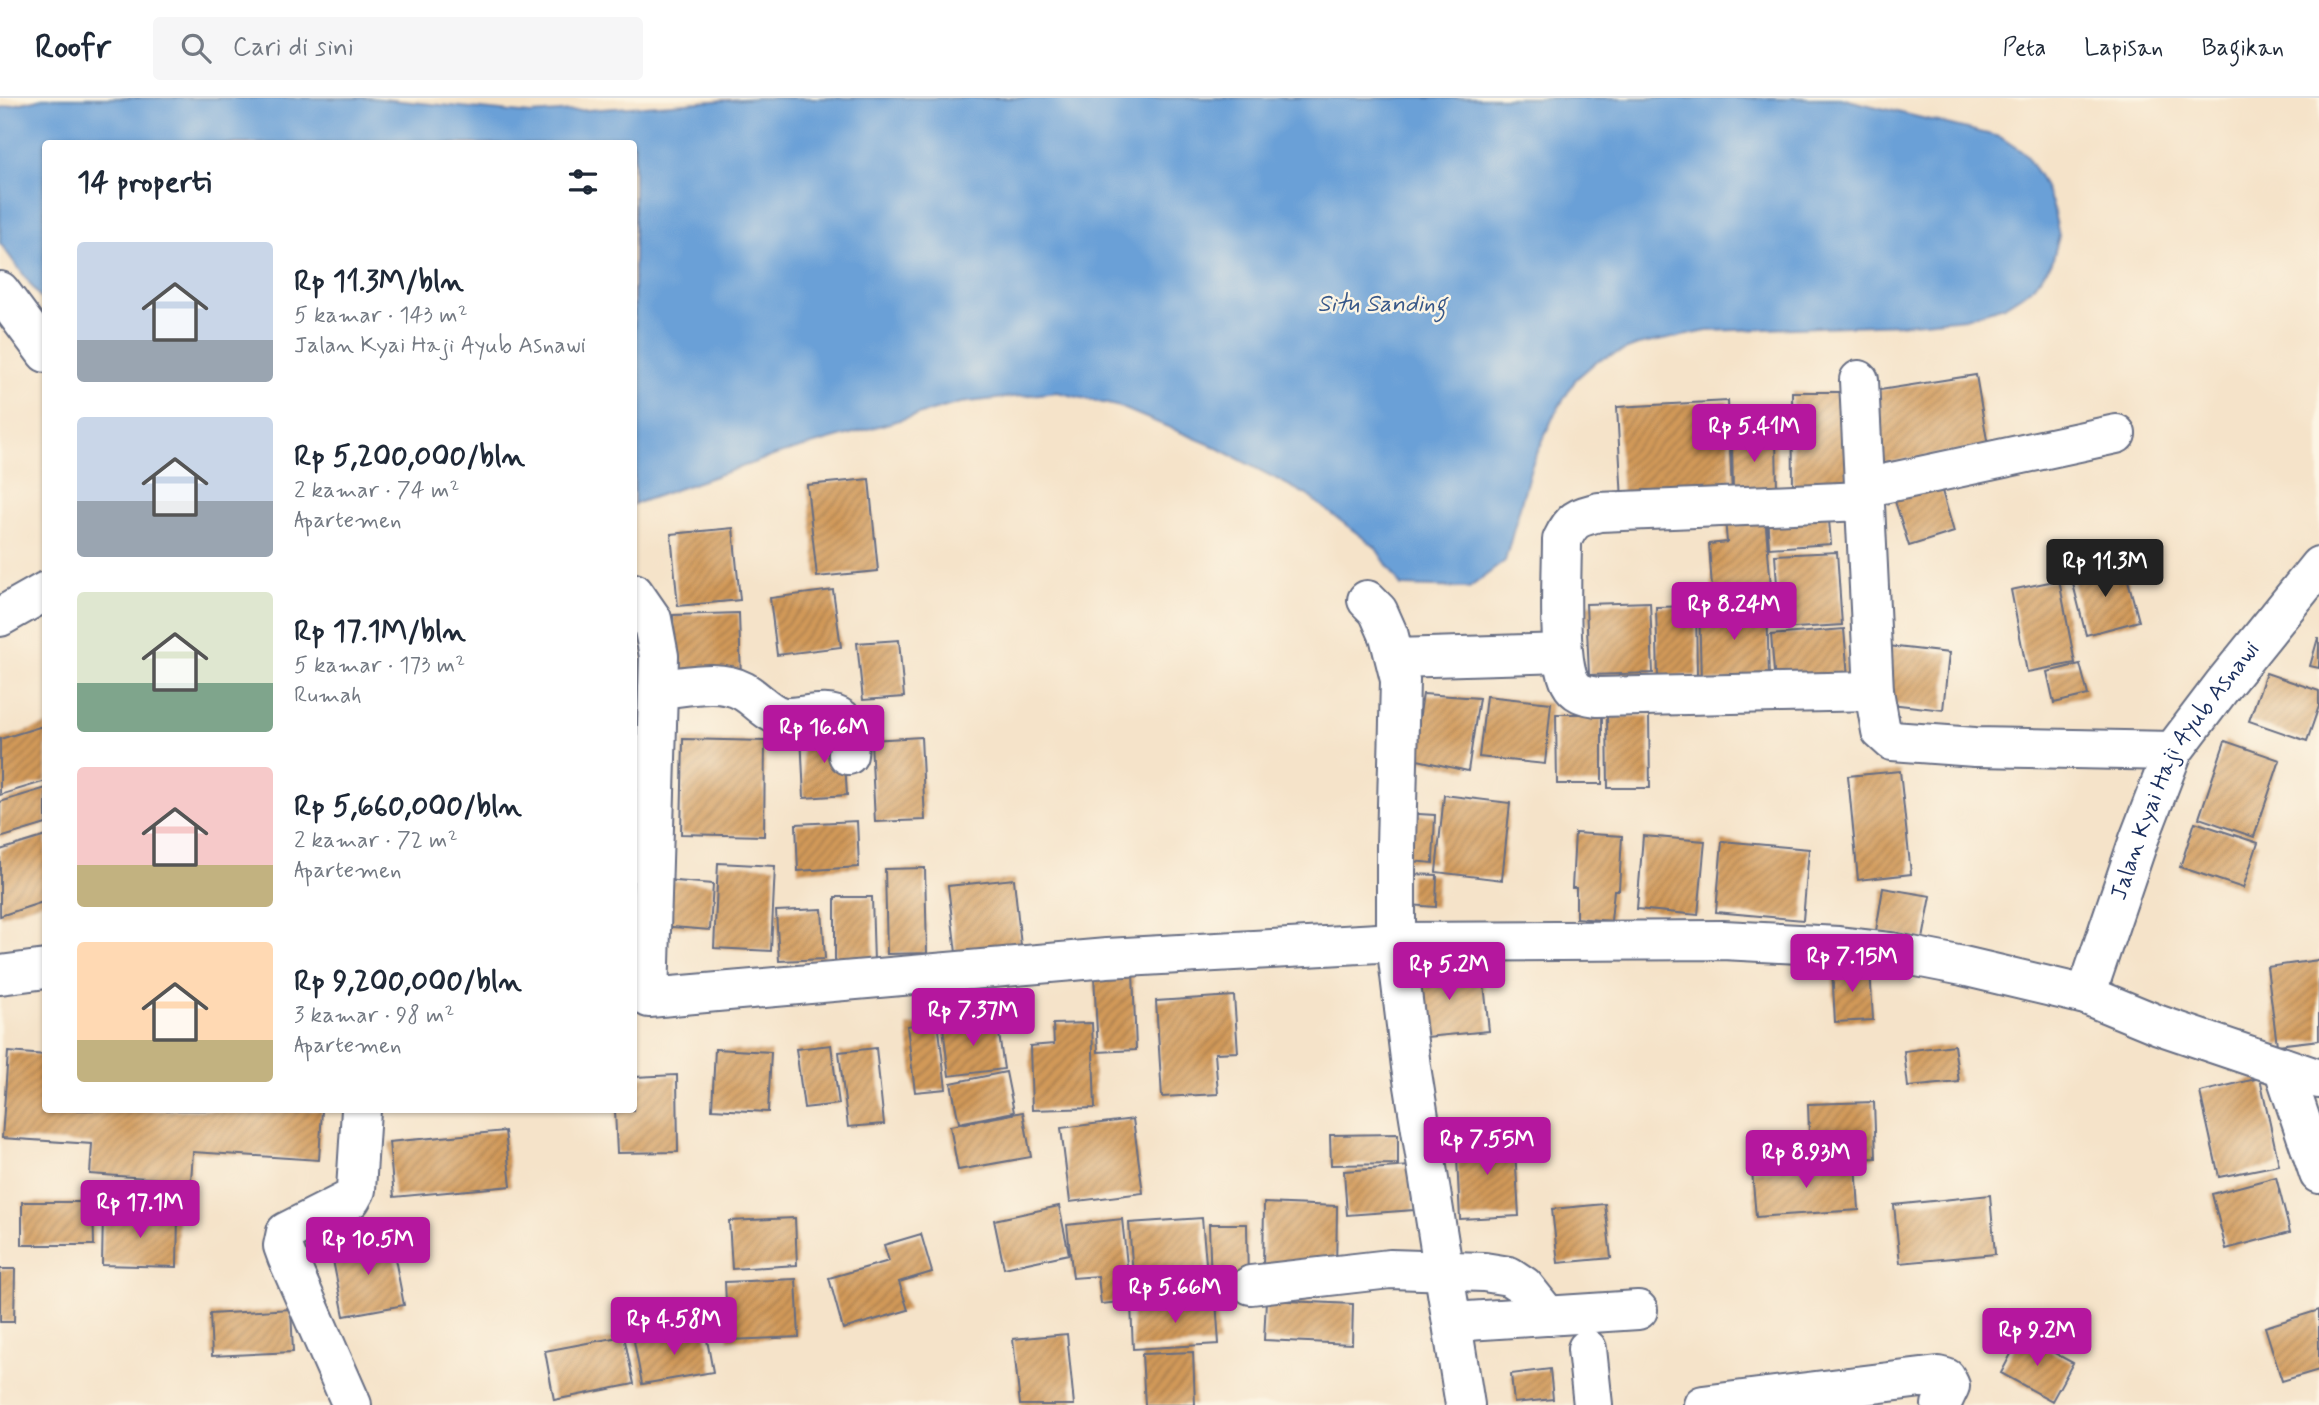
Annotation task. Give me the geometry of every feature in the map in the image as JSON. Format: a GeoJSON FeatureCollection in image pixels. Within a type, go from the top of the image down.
{"type":"FeatureCollection","features":[{"type":"Feature","properties":{"kind":"street"},"geometry":{"type":"LineString","coordinates":[[0,291],[42,348]]}},
{"type":"Feature","properties":{"kind":"street"},"geometry":{"type":"LineString","coordinates":[[1859,380],[1874,691],[1881,731],[1892,741],[1975,747],[2173,751]]}},
{"type":"Feature","properties":{"kind":"street"},"geometry":{"type":"LineString","coordinates":[[1874,691],[1597,697],[1580,694],[1570,682],[1563,653],[1562,540],[1570,523],[1599,512],[1864,494],[2116,434]]}},
{"type":"Feature","properties":{"kind":"street","name":"Jalan Kyai Haji Ayub Asnawi"},"geometry":{"type":"LineString","coordinates":[[2086,995],[2139,839],[2173,751],[2319,566]]}},
{"type":"Feature","properties":{"kind":"street"},"geometry":{"type":"LineString","coordinates":[[0,617],[42,593]]}},
{"type":"Feature","properties":{"kind":"street"},"geometry":{"type":"LineString","coordinates":[[637,597],[652,619],[659,656],[641,999],[1107,958],[1396,942],[1723,940],[1839,946],[1891,952],[1963,966],[2086,995],[2159,1024],[2319,1079]]}},
{"type":"Feature","properties":{"kind":"street"},"geometry":{"type":"LineString","coordinates":[[1367,600],[1378,611],[1396,658],[1400,680],[1396,942],[1411,1067],[1465,1405]]}},
{"type":"Feature","properties":{"kind":"street"},"geometry":{"type":"LineString","coordinates":[[1396,658],[1563,653]]}},
{"type":"Feature","properties":{"kind":"street"},"geometry":{"type":"LineString","coordinates":[[658,689],[719,684],[741,690],[782,717],[840,717],[846,722],[849,733],[848,755]]}},
{"type":"Feature","properties":{"kind":"street"},"geometry":{"type":"LineString","coordinates":[[0,975],[42,970]]}},
{"type":"Feature","properties":{"kind":"street"},"geometry":{"type":"LineString","coordinates":[[2283,1067],[2319,1174]]}},
{"type":"Feature","properties":{"kind":"street"},"geometry":{"type":"LineString","coordinates":[[352,1405],[287,1257],[283,1240],[286,1233],[351,1199],[358,1179],[361,1113]]}},
{"type":"Feature","properties":{"kind":"street"},"geometry":{"type":"LineString","coordinates":[[1251,1285],[1390,1269],[1484,1272],[1510,1276],[1524,1286],[1548,1316]]}},
{"type":"Feature","properties":{"kind":"street"},"geometry":{"type":"LineString","coordinates":[[1452,1322],[1638,1310]]}},
{"type":"Feature","properties":{"kind":"street"},"geometry":{"type":"LineString","coordinates":[[1587,1349],[1593,1405]]}},
{"type":"Feature","properties":{"kind":"street"},"geometry":{"type":"LineString","coordinates":[[1703,1405],[1803,1400],[1938,1376],[1946,1378],[1950,1386],[1941,1405]]}},
{"type":"Feature","properties":{"kind":"water","name":"Situ Sanding"},"geometry":{"type":"Polygon","coordinates":[[[43,98],[371,98],[531,114],[756,98],[1840,98],[2000,137],[2024,153],[2040,177],[2052,203],[2059,236],[2052,262],[2031,289],[2004,306],[1965,318],[1902,324],[1707,331],[1638,345],[1598,360],[1576,379],[1554,415],[1531,467],[1505,561],[1469,588],[1401,586],[1375,547],[1307,495],[1216,447],[1120,407],[1057,392],[960,403],[776,455],[637,503],[637,140],[42,140],[42,300],[0,243],[0,108],[43,98]]]}},
{"type":"Feature","properties":{"kind":"building"},"geometry":{"type":"Polygon","coordinates":[[[1976,375],[1988,446],[1879,464],[1867,392],[1976,375]]]}},
{"type":"Feature","properties":{"kind":"building"},"geometry":{"type":"Polygon","coordinates":[[[1792,392],[1852,392],[1853,488],[1793,488],[1792,392]]]}},
{"type":"Feature","properties":{"kind":"building"},"geometry":{"type":"Polygon","coordinates":[[[1728,401],[1732,495],[1622,501],[1617,407],[1728,401]]]}},
{"type":"Feature","properties":{"kind":"building"},"geometry":{"type":"Polygon","coordinates":[[[1776,438],[1777,490],[1733,491],[1732,439],[1776,438]]]}},
{"type":"Feature","properties":{"kind":"building"},"geometry":{"type":"Polygon","coordinates":[[[869,479],[878,571],[817,577],[807,485],[869,479]]]}},
{"type":"Feature","properties":{"kind":"building"},"geometry":{"type":"Polygon","coordinates":[[[1940,484],[1954,532],[1909,546],[1894,498],[1940,484]]]}},
{"type":"Feature","properties":{"kind":"building"},"geometry":{"type":"Polygon","coordinates":[[[1828,508],[1831,544],[1769,548],[1767,512],[1828,508]]]}},
{"type":"Feature","properties":{"kind":"building"},"geometry":{"type":"Polygon","coordinates":[[[1765,516],[1772,598],[1713,603],[1709,544],[1727,542],[1725,519],[1765,516]]]}},
{"type":"Feature","properties":{"kind":"building"},"geometry":{"type":"Polygon","coordinates":[[[733,528],[740,600],[678,606],[671,534],[733,528]]]}},
{"type":"Feature","properties":{"kind":"building"},"geometry":{"type":"Polygon","coordinates":[[[1837,552],[1842,625],[1780,629],[1775,555],[1837,552]]]}},
{"type":"Feature","properties":{"kind":"building"},"geometry":{"type":"Polygon","coordinates":[[[2123,562],[2139,621],[2086,635],[2071,576],[2123,562]]]}},
{"type":"Feature","properties":{"kind":"building"},"geometry":{"type":"Polygon","coordinates":[[[2059,580],[2075,663],[2027,672],[2011,590],[2059,580]]]}},
{"type":"Feature","properties":{"kind":"building"},"geometry":{"type":"Polygon","coordinates":[[[833,590],[841,647],[777,655],[770,598],[833,590]]]}},
{"type":"Feature","properties":{"kind":"building"},"geometry":{"type":"Polygon","coordinates":[[[1650,602],[1653,673],[1589,675],[1586,604],[1650,602]]]}},
{"type":"Feature","properties":{"kind":"building"},"geometry":{"type":"Polygon","coordinates":[[[1767,602],[1769,679],[1701,681],[1699,604],[1767,602]]]}},
{"type":"Feature","properties":{"kind":"building"},"geometry":{"type":"Polygon","coordinates":[[[1696,606],[1697,676],[1658,676],[1656,607],[1696,606]]]}},
{"type":"Feature","properties":{"kind":"building"},"geometry":{"type":"Polygon","coordinates":[[[739,613],[741,680],[674,682],[673,615],[739,613]]]}},
{"type":"Feature","properties":{"kind":"building"},"geometry":{"type":"Polygon","coordinates":[[[1844,629],[1848,677],[1775,683],[1771,635],[1844,629]]]}},
{"type":"Feature","properties":{"kind":"building"},"geometry":{"type":"Polygon","coordinates":[[[2319,638],[2319,668],[2310,666],[2319,638]]]}},
{"type":"Feature","properties":{"kind":"building"},"geometry":{"type":"Polygon","coordinates":[[[899,640],[904,697],[863,700],[857,643],[899,640]]]}},
{"type":"Feature","properties":{"kind":"building"},"geometry":{"type":"Polygon","coordinates":[[[1888,646],[1949,653],[1943,710],[1882,703],[1888,646]]]}},
{"type":"Feature","properties":{"kind":"building"},"geometry":{"type":"Polygon","coordinates":[[[2080,664],[2088,695],[2054,703],[2047,672],[2080,664]]]}},
{"type":"Feature","properties":{"kind":"building"},"geometry":{"type":"Polygon","coordinates":[[[2266,673],[2319,691],[2319,706],[2307,741],[2249,721],[2266,673]]]}},
{"type":"Feature","properties":{"kind":"building"},"geometry":{"type":"Polygon","coordinates":[[[1423,694],[1479,698],[1468,771],[1413,759],[1423,694]]]}},
{"type":"Feature","properties":{"kind":"building"},"geometry":{"type":"Polygon","coordinates":[[[1486,696],[1551,703],[1545,764],[1479,757],[1486,696]]]}},
{"type":"Feature","properties":{"kind":"building"},"geometry":{"type":"Polygon","coordinates":[[[1556,714],[1602,714],[1602,784],[1557,784],[1556,714]]]}},
{"type":"Feature","properties":{"kind":"building"},"geometry":{"type":"Polygon","coordinates":[[[1607,716],[1649,716],[1650,788],[1608,788],[1607,716]]]}},
{"type":"Feature","properties":{"kind":"building"},"geometry":{"type":"Polygon","coordinates":[[[42,726],[42,782],[0,795],[0,739],[42,726]]]}},
{"type":"Feature","properties":{"kind":"building"},"geometry":{"type":"Polygon","coordinates":[[[843,731],[847,795],[804,798],[801,734],[843,731]]]}},
{"type":"Feature","properties":{"kind":"building"},"geometry":{"type":"Polygon","coordinates":[[[921,737],[925,820],[875,822],[871,740],[921,737]]]}},
{"type":"Feature","properties":{"kind":"building"},"geometry":{"type":"Polygon","coordinates":[[[683,739],[765,741],[764,836],[681,834],[683,739]]]}},
{"type":"Feature","properties":{"kind":"building"},"geometry":{"type":"Polygon","coordinates":[[[2225,741],[2280,760],[2254,837],[2199,818],[2225,741]]]}},
{"type":"Feature","properties":{"kind":"building"},"geometry":{"type":"Polygon","coordinates":[[[1900,771],[1911,874],[1858,880],[1848,776],[1900,771]]]}},
{"type":"Feature","properties":{"kind":"building"},"geometry":{"type":"Polygon","coordinates":[[[42,789],[42,825],[0,838],[0,802],[42,789]]]}},
{"type":"Feature","properties":{"kind":"building"},"geometry":{"type":"Polygon","coordinates":[[[1444,795],[1510,803],[1502,880],[1436,872],[1444,795]]]}},
{"type":"Feature","properties":{"kind":"building"},"geometry":{"type":"Polygon","coordinates":[[[1401,813],[1435,815],[1433,863],[1399,860],[1401,813]]]}},
{"type":"Feature","properties":{"kind":"building"},"geometry":{"type":"Polygon","coordinates":[[[857,821],[859,867],[798,871],[796,824],[857,821]]]}},
{"type":"Feature","properties":{"kind":"building"},"geometry":{"type":"Polygon","coordinates":[[[2195,822],[2258,843],[2243,888],[2180,867],[2195,822]]]}},
{"type":"Feature","properties":{"kind":"building"},"geometry":{"type":"Polygon","coordinates":[[[1575,833],[1622,836],[1619,890],[1614,890],[1611,921],[1576,918],[1576,888],[1572,888],[1575,833]]]}},
{"type":"Feature","properties":{"kind":"building"},"geometry":{"type":"Polygon","coordinates":[[[1643,836],[1705,841],[1698,915],[1637,909],[1643,836]]]}},
{"type":"Feature","properties":{"kind":"building"},"geometry":{"type":"Polygon","coordinates":[[[42,837],[42,902],[0,916],[0,850],[42,837]]]}},
{"type":"Feature","properties":{"kind":"building"},"geometry":{"type":"Polygon","coordinates":[[[1722,841],[1809,849],[1803,920],[1716,912],[1722,841]]]}},
{"type":"Feature","properties":{"kind":"building"},"geometry":{"type":"Polygon","coordinates":[[[718,863],[775,866],[771,951],[714,948],[718,863]]]}},
{"type":"Feature","properties":{"kind":"building"},"geometry":{"type":"Polygon","coordinates":[[[925,868],[927,953],[887,954],[885,869],[925,868]]]}},
{"type":"Feature","properties":{"kind":"building"},"geometry":{"type":"Polygon","coordinates":[[[1410,874],[1437,875],[1436,907],[1409,905],[1410,874]]]}},
{"type":"Feature","properties":{"kind":"building"},"geometry":{"type":"Polygon","coordinates":[[[1014,879],[1021,946],[956,953],[948,886],[1014,879]]]}},
{"type":"Feature","properties":{"kind":"building"},"geometry":{"type":"Polygon","coordinates":[[[663,880],[713,884],[710,930],[660,926],[663,880]]]}},
{"type":"Feature","properties":{"kind":"building"},"geometry":{"type":"Polygon","coordinates":[[[1883,888],[1931,896],[1923,939],[1876,931],[1883,888]]]}},
{"type":"Feature","properties":{"kind":"building"},"geometry":{"type":"Polygon","coordinates":[[[835,897],[872,897],[874,962],[835,963],[835,897]]]}},
{"type":"Feature","properties":{"kind":"building"},"geometry":{"type":"Polygon","coordinates":[[[822,909],[825,959],[779,961],[776,911],[822,909]]]}},
{"type":"Feature","properties":{"kind":"building"},"geometry":{"type":"Polygon","coordinates":[[[2319,960],[2319,1040],[2277,1045],[2267,967],[2319,960]]]}},
{"type":"Feature","properties":{"kind":"building"},"geometry":{"type":"Polygon","coordinates":[[[1482,965],[1489,1031],[1416,1038],[1409,973],[1482,965]]]}},
{"type":"Feature","properties":{"kind":"building"},"geometry":{"type":"Polygon","coordinates":[[[1870,967],[1873,1020],[1835,1022],[1832,968],[1870,967]]]}},
{"type":"Feature","properties":{"kind":"building"},"geometry":{"type":"Polygon","coordinates":[[[1133,972],[1136,1050],[1098,1052],[1094,974],[1133,972]]]}},
{"type":"Feature","properties":{"kind":"building"},"geometry":{"type":"Polygon","coordinates":[[[1234,996],[1238,1052],[1215,1053],[1218,1094],[1162,1097],[1156,1001],[1234,996]]]}},
{"type":"Feature","properties":{"kind":"building"},"geometry":{"type":"Polygon","coordinates":[[[997,1020],[1004,1069],[949,1076],[943,1027],[997,1020]]]}},
{"type":"Feature","properties":{"kind":"building"},"geometry":{"type":"Polygon","coordinates":[[[938,1021],[946,1089],[915,1092],[907,1026],[938,1021]]]}},
{"type":"Feature","properties":{"kind":"building"},"geometry":{"type":"Polygon","coordinates":[[[1092,1023],[1095,1108],[1032,1110],[1030,1046],[1054,1044],[1053,1024],[1092,1023]]]}},
{"type":"Feature","properties":{"kind":"building"},"geometry":{"type":"Polygon","coordinates":[[[831,1045],[839,1104],[804,1108],[796,1049],[831,1045]]]}},
{"type":"Feature","properties":{"kind":"building"},"geometry":{"type":"Polygon","coordinates":[[[1954,1045],[1959,1082],[1908,1087],[1904,1051],[1954,1045]]]}},
{"type":"Feature","properties":{"kind":"building"},"geometry":{"type":"Polygon","coordinates":[[[876,1048],[884,1124],[848,1127],[839,1052],[876,1048]]]}},
{"type":"Feature","properties":{"kind":"building"},"geometry":{"type":"Polygon","coordinates":[[[715,1049],[771,1052],[768,1112],[712,1109],[715,1049]]]}},
{"type":"Feature","properties":{"kind":"building"},"geometry":{"type":"Polygon","coordinates":[[[8,1052],[42,1055],[42,1113],[322,1113],[319,1160],[193,1152],[191,1181],[90,1174],[92,1144],[2,1138],[8,1052]]]}},
{"type":"Feature","properties":{"kind":"building"},"geometry":{"type":"Polygon","coordinates":[[[1006,1072],[1014,1112],[959,1123],[951,1083],[1006,1072]]]}},
{"type":"Feature","properties":{"kind":"building"},"geometry":{"type":"Polygon","coordinates":[[[677,1075],[678,1152],[617,1153],[615,1113],[637,1113],[637,1077],[677,1075]]]}},
{"type":"Feature","properties":{"kind":"building"},"geometry":{"type":"Polygon","coordinates":[[[2260,1078],[2279,1165],[2219,1177],[2200,1092],[2260,1078]]]}},
{"type":"Feature","properties":{"kind":"building"},"geometry":{"type":"Polygon","coordinates":[[[1874,1102],[1876,1158],[1810,1160],[1808,1104],[1874,1102]]]}},
{"type":"Feature","properties":{"kind":"building"},"geometry":{"type":"Polygon","coordinates":[[[1023,1112],[1031,1157],[958,1170],[950,1126],[1023,1112]]]}},
{"type":"Feature","properties":{"kind":"building"},"geometry":{"type":"Polygon","coordinates":[[[1133,1119],[1143,1193],[1070,1202],[1061,1128],[1133,1119]]]}},
{"type":"Feature","properties":{"kind":"building"},"geometry":{"type":"Polygon","coordinates":[[[505,1131],[511,1186],[394,1197],[389,1142],[505,1131]]]}},
{"type":"Feature","properties":{"kind":"building"},"geometry":{"type":"Polygon","coordinates":[[[1398,1134],[1398,1164],[1331,1165],[1330,1135],[1398,1134]]]}},
{"type":"Feature","properties":{"kind":"building"},"geometry":{"type":"Polygon","coordinates":[[[1514,1134],[1519,1216],[1460,1219],[1456,1138],[1514,1134]]]}},
{"type":"Feature","properties":{"kind":"building"},"geometry":{"type":"Polygon","coordinates":[[[1856,1163],[1859,1210],[1756,1217],[1752,1171],[1856,1163]]]}},
{"type":"Feature","properties":{"kind":"building"},"geometry":{"type":"Polygon","coordinates":[[[1410,1166],[1414,1210],[1347,1215],[1344,1171],[1410,1166]]]}},
{"type":"Feature","properties":{"kind":"building"},"geometry":{"type":"Polygon","coordinates":[[[2276,1177],[2290,1232],[2226,1249],[2212,1194],[2276,1177]]]}},
{"type":"Feature","properties":{"kind":"building"},"geometry":{"type":"Polygon","coordinates":[[[1990,1195],[1995,1254],[1900,1263],[1894,1205],[1990,1195]]]}},
{"type":"Feature","properties":{"kind":"building"},"geometry":{"type":"Polygon","coordinates":[[[22,1202],[93,1202],[94,1245],[22,1245],[22,1202]]]}},
{"type":"Feature","properties":{"kind":"building"},"geometry":{"type":"Polygon","coordinates":[[[1264,1203],[1337,1206],[1336,1272],[1263,1270],[1264,1203]]]}},
{"type":"Feature","properties":{"kind":"building"},"geometry":{"type":"Polygon","coordinates":[[[1605,1204],[1611,1258],[1558,1263],[1552,1209],[1605,1204]]]}},
{"type":"Feature","properties":{"kind":"building"},"geometry":{"type":"Polygon","coordinates":[[[1059,1206],[1069,1254],[1004,1268],[994,1220],[1059,1206]]]}},
{"type":"Feature","properties":{"kind":"building"},"geometry":{"type":"Polygon","coordinates":[[[103,1213],[178,1215],[177,1267],[102,1265],[103,1213]]]}},
{"type":"Feature","properties":{"kind":"building"},"geometry":{"type":"Polygon","coordinates":[[[795,1218],[797,1265],[732,1269],[729,1221],[795,1218]]]}},
{"type":"Feature","properties":{"kind":"building"},"geometry":{"type":"Polygon","coordinates":[[[1202,1218],[1209,1297],[1135,1302],[1129,1223],[1202,1218]]]}},
{"type":"Feature","properties":{"kind":"building"},"geometry":{"type":"Polygon","coordinates":[[[1122,1219],[1131,1301],[1101,1304],[1098,1276],[1073,1278],[1067,1225],[1122,1219]]]}},
{"type":"Feature","properties":{"kind":"building"},"geometry":{"type":"Polygon","coordinates":[[[1209,1224],[1247,1224],[1248,1285],[1211,1286],[1209,1224]]]}},
{"type":"Feature","properties":{"kind":"building"},"geometry":{"type":"Polygon","coordinates":[[[921,1234],[932,1272],[899,1282],[908,1310],[843,1329],[829,1278],[889,1261],[884,1245],[921,1234]]]}},
{"type":"Feature","properties":{"kind":"building"},"geometry":{"type":"Polygon","coordinates":[[[391,1238],[404,1305],[344,1316],[331,1250],[391,1238]]]}},
{"type":"Feature","properties":{"kind":"building"},"geometry":{"type":"Polygon","coordinates":[[[0,1269],[15,1269],[14,1322],[0,1322],[0,1269]]]}},
{"type":"Feature","properties":{"kind":"building"},"geometry":{"type":"Polygon","coordinates":[[[796,1279],[799,1337],[728,1340],[725,1282],[796,1279]]]}},
{"type":"Feature","properties":{"kind":"building"},"geometry":{"type":"Polygon","coordinates":[[[1216,1300],[1219,1344],[1133,1349],[1131,1305],[1216,1300]]]}},
{"type":"Feature","properties":{"kind":"building"},"geometry":{"type":"Polygon","coordinates":[[[1266,1300],[1353,1304],[1352,1344],[1264,1340],[1266,1300]]]}},
{"type":"Feature","properties":{"kind":"building"},"geometry":{"type":"Polygon","coordinates":[[[291,1309],[293,1352],[212,1356],[210,1314],[291,1309]]]}},
{"type":"Feature","properties":{"kind":"building"},"geometry":{"type":"Polygon","coordinates":[[[2319,1310],[2319,1370],[2282,1381],[2265,1327],[2319,1310]]]}},
{"type":"Feature","properties":{"kind":"building"},"geometry":{"type":"Polygon","coordinates":[[[705,1329],[713,1372],[642,1384],[634,1341],[705,1329]]]}},
{"type":"Feature","properties":{"kind":"building"},"geometry":{"type":"Polygon","coordinates":[[[1067,1334],[1074,1405],[1020,1405],[1013,1339],[1067,1334]]]}},
{"type":"Feature","properties":{"kind":"building"},"geometry":{"type":"Polygon","coordinates":[[[2021,1335],[2073,1363],[2052,1401],[2001,1373],[2021,1335]]]}},
{"type":"Feature","properties":{"kind":"building"},"geometry":{"type":"Polygon","coordinates":[[[624,1336],[634,1384],[554,1400],[545,1351],[624,1336]]]}},
{"type":"Feature","properties":{"kind":"building"},"geometry":{"type":"Polygon","coordinates":[[[1193,1352],[1195,1405],[1145,1405],[1142,1354],[1193,1352]]]}},
{"type":"Feature","properties":{"kind":"building"},"geometry":{"type":"Polygon","coordinates":[[[1550,1369],[1553,1399],[1514,1403],[1511,1374],[1550,1369]]]}}]}
